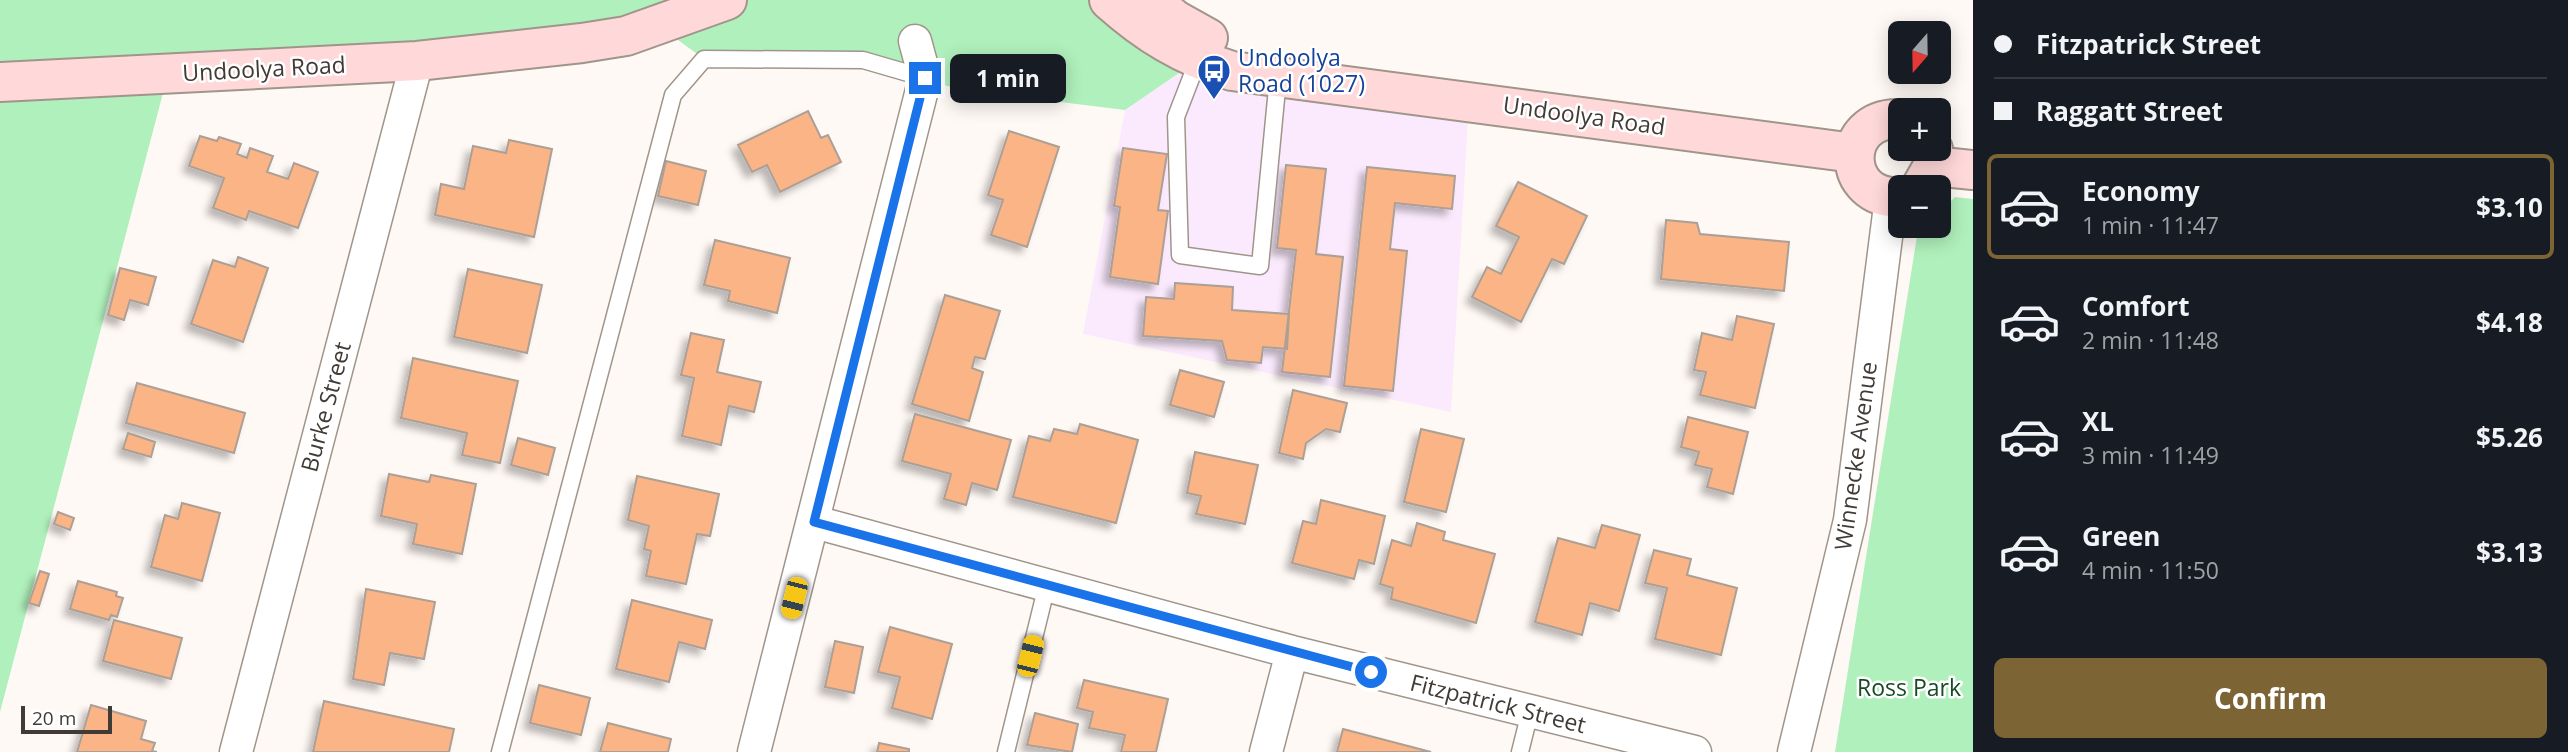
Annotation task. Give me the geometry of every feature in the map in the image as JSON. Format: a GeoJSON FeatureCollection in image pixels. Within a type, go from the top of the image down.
{"type":"FeatureCollection","features":[{"type":"Feature","properties":{"kind":"main road","name":"Undoolya Road"},"geometry":{"type":"LineString","coordinates":[[527,49],[638,16],[671,0]]}},
{"type":"Feature","properties":{"kind":"main road","name":"Undoolya Road"},"geometry":{"type":"LineString","coordinates":[[0,82],[417,61],[527,49],[626,36],[727,0]]}},
{"type":"Feature","properties":{"kind":"main road","name":"Undoolya Road"},"geometry":{"type":"LineString","coordinates":[[1109,0],[1139,27],[1198,60],[1232,71],[1854,153]]}},
{"type":"Feature","properties":{"kind":"main road","name":"Undoolya Road"},"geometry":{"type":"LineString","coordinates":[[1152,0],[1174,19],[1235,53],[1296,80]]}},
{"type":"Feature","properties":{"kind":"main road"},"geometry":{"type":"LineString","coordinates":[[1888,120],[1876,122],[1858,140],[1854,153],[1859,178],[1867,188],[1888,184]]}},
{"type":"Feature","properties":{"kind":"main road"},"geometry":{"type":"LineString","coordinates":[[1941,175],[1973,170]]}},
{"type":"Feature","properties":{"kind":"street"},"geometry":{"type":"LineString","coordinates":[[754,752],[925,78],[915,41]]}},
{"type":"Feature","properties":{"kind":"street","name":"Burke Street"},"geometry":{"type":"LineString","coordinates":[[236,752],[417,61]]}},
{"type":"Feature","properties":{"kind":"street","name":"Winnecke Avenue"},"geometry":{"type":"LineString","coordinates":[[1794,752],[1850,520],[1905,238]]}},
{"type":"Feature","properties":{"kind":"street","name":"Fitzpatrick Street"},"geometry":{"type":"LineString","coordinates":[[814,522],[1292,652],[1695,752]]}},
{"type":"Feature","properties":{"kind":"street"},"geometry":{"type":"LineString","coordinates":[[1266,752],[1292,652]]}},
{"type":"Feature","properties":{"kind":"lane"},"geometry":{"type":"LineString","coordinates":[[500,752],[673,95],[704,59],[863,60],[925,78]]}},
{"type":"Feature","properties":{"kind":"lane"},"geometry":{"type":"LineString","coordinates":[[1198,60],[1176,117],[1180,255],[1260,265],[1296,80]]}},
{"type":"Feature","properties":{"kind":"lane"},"geometry":{"type":"LineString","coordinates":[[1006,752],[1047,585]]}},
{"type":"Feature","properties":{"kind":"lane"},"geometry":{"type":"LineString","coordinates":[[1520,752],[1530,712]]}},
{"type":"Feature","properties":{"kind":"shaded area"},"geometry":{"type":"Polygon","coordinates":[[[1198,60],[1469,100],[1451,412],[1083,334],[1125,110],[1198,60]]]}},
{"type":"Feature","properties":{"kind":"green space"},"geometry":{"type":"Polygon","coordinates":[[[0,0],[675,0],[527,49],[168,74],[0,712],[0,0]]]}},
{"type":"Feature","properties":{"kind":"green space"},"geometry":{"type":"Polygon","coordinates":[[[744,0],[1109,0],[1198,60],[1125,110],[957,89],[863,60],[704,59],[667,32],[744,0]]]}},
{"type":"Feature","properties":{"kind":"green space","name":"Ross Park"},"geometry":{"type":"Polygon","coordinates":[[[1955,197],[1973,199],[1973,752],[1835,752],[1917,238],[1951,238],[1951,201],[1955,197]]]}},
{"type":"Feature","properties":{"kind":"building"},"geometry":{"type":"Polygon","coordinates":[[[808,111],[821,138],[828,135],[841,162],[780,192],[767,165],[752,172],[738,145],[808,111]]]}},
{"type":"Feature","properties":{"kind":"building"},"geometry":{"type":"Polygon","coordinates":[[[1009,131],[1059,147],[1027,247],[991,235],[1003,200],[988,195],[1009,131]]]}},
{"type":"Feature","properties":{"kind":"building"},"geometry":{"type":"Polygon","coordinates":[[[200,136],[217,141],[219,137],[241,144],[237,154],[247,158],[250,148],[273,156],[267,172],[288,179],[294,163],[318,172],[298,228],[249,211],[246,220],[213,208],[224,178],[189,166],[200,136]]]}},
{"type":"Feature","properties":{"kind":"building"},"geometry":{"type":"Polygon","coordinates":[[[509,140],[552,149],[534,237],[435,215],[441,184],[464,189],[473,146],[506,153],[509,140]]]}},
{"type":"Feature","properties":{"kind":"building"},"geometry":{"type":"Polygon","coordinates":[[[1123,148],[1167,154],[1158,210],[1168,211],[1158,284],[1110,277],[1120,207],[1114,206],[1123,148]]]}},
{"type":"Feature","properties":{"kind":"building"},"geometry":{"type":"Polygon","coordinates":[[[666,161],[706,171],[698,205],[658,196],[666,161]]]}},
{"type":"Feature","properties":{"kind":"building"},"geometry":{"type":"Polygon","coordinates":[[[1286,165],[1326,169],[1316,254],[1343,257],[1330,377],[1282,372],[1296,250],[1277,248],[1286,165]]]}},
{"type":"Feature","properties":{"kind":"building"},"geometry":{"type":"Polygon","coordinates":[[[1367,167],[1455,176],[1452,209],[1395,203],[1390,249],[1407,251],[1393,391],[1344,386],[1367,167]]]}},
{"type":"Feature","properties":{"kind":"building"},"geometry":{"type":"Polygon","coordinates":[[[1518,182],[1587,216],[1564,264],[1552,259],[1521,322],[1472,297],[1487,267],[1501,274],[1519,237],[1496,226],[1518,182]]]}},
{"type":"Feature","properties":{"kind":"building"},"geometry":{"type":"Polygon","coordinates":[[[1666,220],[1697,223],[1700,234],[1789,242],[1784,291],[1661,279],[1666,220]]]}},
{"type":"Feature","properties":{"kind":"building"},"geometry":{"type":"Polygon","coordinates":[[[715,240],[790,258],[777,313],[728,301],[730,291],[704,285],[715,240]]]}},
{"type":"Feature","properties":{"kind":"building"},"geometry":{"type":"Polygon","coordinates":[[[238,257],[268,268],[243,342],[191,324],[213,260],[235,267],[238,257]]]}},
{"type":"Feature","properties":{"kind":"building"},"geometry":{"type":"Polygon","coordinates":[[[120,268],[156,277],[148,305],[130,300],[124,320],[108,315],[120,268]]]}},
{"type":"Feature","properties":{"kind":"building"},"geometry":{"type":"Polygon","coordinates":[[[468,269],[542,285],[527,353],[454,337],[468,269]]]}},
{"type":"Feature","properties":{"kind":"building"},"geometry":{"type":"Polygon","coordinates":[[[1175,283],[1233,287],[1232,310],[1289,314],[1287,349],[1263,347],[1261,363],[1227,360],[1222,341],[1143,336],[1146,297],[1174,299],[1175,283]]]}},
{"type":"Feature","properties":{"kind":"building"},"geometry":{"type":"Polygon","coordinates":[[[945,295],[1000,311],[985,359],[975,357],[972,368],[983,372],[969,421],[912,404],[945,295]]]}},
{"type":"Feature","properties":{"kind":"building"},"geometry":{"type":"Polygon","coordinates":[[[1737,316],[1774,324],[1755,408],[1700,395],[1706,372],[1694,370],[1702,333],[1732,340],[1737,316]]]}},
{"type":"Feature","properties":{"kind":"building"},"geometry":{"type":"Polygon","coordinates":[[[691,333],[724,340],[717,372],[761,382],[754,412],[729,406],[721,445],[682,436],[694,378],[681,375],[691,333]]]}},
{"type":"Feature","properties":{"kind":"building"},"geometry":{"type":"Polygon","coordinates":[[[413,358],[518,381],[500,463],[462,455],[467,433],[401,418],[413,358]]]}},
{"type":"Feature","properties":{"kind":"building"},"geometry":{"type":"Polygon","coordinates":[[[1180,370],[1224,382],[1214,417],[1170,405],[1180,370]]]}},
{"type":"Feature","properties":{"kind":"building"},"geometry":{"type":"Polygon","coordinates":[[[137,383],[245,413],[234,453],[126,423],[137,383]]]}},
{"type":"Feature","properties":{"kind":"building"},"geometry":{"type":"Polygon","coordinates":[[[1293,390],[1347,403],[1340,432],[1326,429],[1306,443],[1303,459],[1279,453],[1293,390]]]}},
{"type":"Feature","properties":{"kind":"building"},"geometry":{"type":"Polygon","coordinates":[[[915,414],[1011,440],[997,490],[972,483],[966,505],[944,499],[951,474],[902,461],[915,414]]]}},
{"type":"Feature","properties":{"kind":"building"},"geometry":{"type":"Polygon","coordinates":[[[1688,417],[1748,432],[1733,494],[1707,487],[1712,469],[1695,465],[1699,452],[1681,447],[1688,417]]]}},
{"type":"Feature","properties":{"kind":"building"},"geometry":{"type":"Polygon","coordinates":[[[1080,424],[1138,440],[1116,523],[1013,497],[1029,436],[1050,441],[1054,429],[1077,434],[1080,424]]]}},
{"type":"Feature","properties":{"kind":"building"},"geometry":{"type":"Polygon","coordinates":[[[1421,429],[1464,439],[1446,512],[1404,502],[1421,429]]]}},
{"type":"Feature","properties":{"kind":"building"},"geometry":{"type":"Polygon","coordinates":[[[128,433],[155,442],[151,457],[123,449],[128,433]]]}},
{"type":"Feature","properties":{"kind":"building"},"geometry":{"type":"Polygon","coordinates":[[[518,438],[555,448],[548,475],[511,465],[518,438]]]}},
{"type":"Feature","properties":{"kind":"building"},"geometry":{"type":"Polygon","coordinates":[[[1195,452],[1258,465],[1245,524],[1196,514],[1201,496],[1187,493],[1195,452]]]}},
{"type":"Feature","properties":{"kind":"building"},"geometry":{"type":"Polygon","coordinates":[[[389,474],[429,482],[431,475],[476,484],[462,554],[413,544],[417,524],[381,516],[389,474]]]}},
{"type":"Feature","properties":{"kind":"building"},"geometry":{"type":"Polygon","coordinates":[[[637,476],[719,494],[710,536],[697,534],[686,584],[646,576],[651,551],[644,549],[649,526],[628,520],[637,476]]]}},
{"type":"Feature","properties":{"kind":"building"},"geometry":{"type":"Polygon","coordinates":[[[1321,500],[1385,516],[1374,564],[1359,560],[1354,579],[1292,563],[1303,521],[1316,524],[1321,500]]]}},
{"type":"Feature","properties":{"kind":"building"},"geometry":{"type":"Polygon","coordinates":[[[182,503],[220,513],[202,581],[151,567],[165,515],[178,519],[182,503]]]}},
{"type":"Feature","properties":{"kind":"building"},"geometry":{"type":"Polygon","coordinates":[[[58,512],[74,518],[70,530],[54,524],[58,512]]]}},
{"type":"Feature","properties":{"kind":"building"},"geometry":{"type":"Polygon","coordinates":[[[1417,523],[1445,532],[1443,540],[1495,554],[1476,623],[1391,599],[1393,588],[1380,584],[1392,540],[1411,546],[1417,523]]]}},
{"type":"Feature","properties":{"kind":"building"},"geometry":{"type":"Polygon","coordinates":[[[1602,525],[1640,535],[1619,611],[1590,603],[1582,635],[1535,622],[1558,538],[1595,548],[1602,525]]]}},
{"type":"Feature","properties":{"kind":"building"},"geometry":{"type":"Polygon","coordinates":[[[1654,550],[1691,559],[1687,575],[1737,588],[1721,655],[1655,639],[1667,588],[1645,583],[1654,550]]]}},
{"type":"Feature","properties":{"kind":"building"},"geometry":{"type":"Polygon","coordinates":[[[40,571],[49,574],[39,606],[29,603],[40,571]]]}},
{"type":"Feature","properties":{"kind":"building"},"geometry":{"type":"Polygon","coordinates":[[[78,581],[117,592],[116,596],[123,598],[117,617],[111,615],[109,620],[70,609],[78,581]]]}},
{"type":"Feature","properties":{"kind":"building"},"geometry":{"type":"Polygon","coordinates":[[[366,589],[435,602],[424,659],[390,653],[384,685],[353,679],[366,589]]]}},
{"type":"Feature","properties":{"kind":"building"},"geometry":{"type":"Polygon","coordinates":[[[632,600],[712,620],[705,649],[679,642],[669,682],[616,669],[632,600]]]}},
{"type":"Feature","properties":{"kind":"building"},"geometry":{"type":"Polygon","coordinates":[[[114,620],[182,638],[171,679],[103,661],[114,620]]]}},
{"type":"Feature","properties":{"kind":"building"},"geometry":{"type":"Polygon","coordinates":[[[890,627],[952,644],[932,719],[892,708],[900,677],[878,672],[890,627]]]}},
{"type":"Feature","properties":{"kind":"building"},"geometry":{"type":"Polygon","coordinates":[[[835,641],[863,647],[854,693],[825,687],[835,641]]]}},
{"type":"Feature","properties":{"kind":"building"},"geometry":{"type":"Polygon","coordinates":[[[1084,680],[1168,699],[1156,752],[1121,752],[1125,735],[1089,728],[1093,712],[1077,708],[1084,680]]]}},
{"type":"Feature","properties":{"kind":"building"},"geometry":{"type":"Polygon","coordinates":[[[539,685],[590,698],[581,735],[530,723],[539,685]]]}},
{"type":"Feature","properties":{"kind":"building"},"geometry":{"type":"Polygon","coordinates":[[[324,701],[454,729],[449,752],[313,752],[324,701]]]}},
{"type":"Feature","properties":{"kind":"building"},"geometry":{"type":"Polygon","coordinates":[[[91,705],[146,721],[141,739],[155,743],[152,751],[157,752],[77,752],[91,705]]]}},
{"type":"Feature","properties":{"kind":"building"},"geometry":{"type":"Polygon","coordinates":[[[1035,713],[1078,724],[1072,752],[1027,745],[1035,713]]]}},
{"type":"Feature","properties":{"kind":"building"},"geometry":{"type":"Polygon","coordinates":[[[608,723],[671,739],[668,752],[600,752],[608,723]]]}},
{"type":"Feature","properties":{"kind":"building"},"geometry":{"type":"Polygon","coordinates":[[[1343,729],[1431,752],[1337,752],[1343,729]]]}},
{"type":"Feature","properties":{"kind":"building"},"geometry":{"type":"Polygon","coordinates":[[[879,743],[909,749],[909,752],[877,752],[879,743]]]}},
{"type":"Feature","properties":{"kind":"place","name":"Undoolya Road (1027)"},"geometry":{"type":"Point","coordinates":[1214,101]}},
{"type":"Feature","properties":{"kind":"route"},"geometry":{"type":"LineString","coordinates":[[925,78],[814,522],[1371,672]]}}]}
